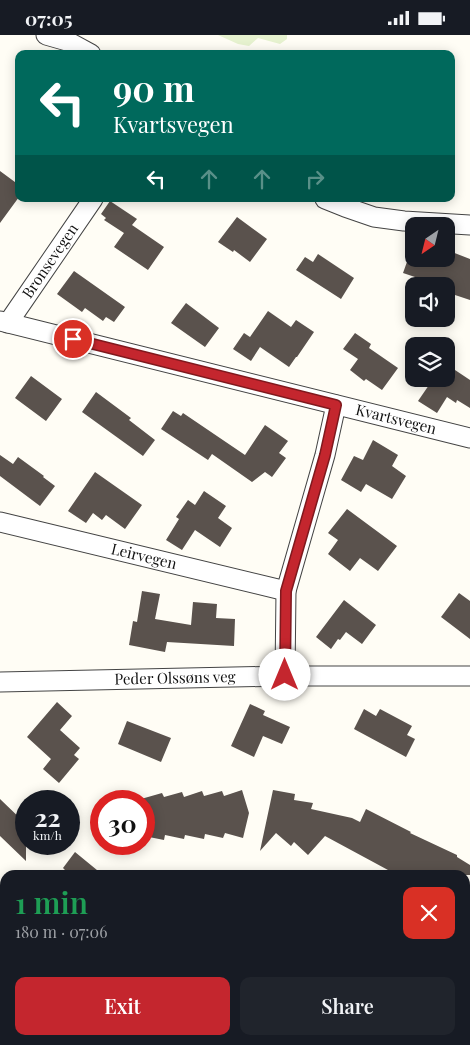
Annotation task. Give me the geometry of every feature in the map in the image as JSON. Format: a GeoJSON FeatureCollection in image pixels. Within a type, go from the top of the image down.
{"type":"FeatureCollection","features":[{"type":"Feature","properties":{"kind":"street"},"geometry":{"type":"LineString","coordinates":[[46,35],[67,41],[84,50]]}},
{"type":"Feature","properties":{"kind":"street","name":"Bronsevegen"},"geometry":{"type":"LineString","coordinates":[[4,322],[91,202]]}},
{"type":"Feature","properties":{"kind":"street"},"geometry":{"type":"LineString","coordinates":[[332,202],[374,217],[470,225]]}},
{"type":"Feature","properties":{"kind":"street","name":"Kvartsvegen"},"geometry":{"type":"LineString","coordinates":[[4,322],[470,438]]}},
{"type":"Feature","properties":{"kind":"street"},"geometry":{"type":"LineString","coordinates":[[285,675],[286,591],[325,455],[336,405]]}},
{"type":"Feature","properties":{"kind":"street","name":"Leirvegen"},"geometry":{"type":"LineString","coordinates":[[0,522],[286,591]]}},
{"type":"Feature","properties":{"kind":"street","name":"Peder Olssøns veg"},"geometry":{"type":"LineString","coordinates":[[2,686],[285,675],[470,676]]}},
{"type":"Feature","properties":{"kind":"green space"},"geometry":{"type":"Polygon","coordinates":[[[218,35],[287,35],[287,39],[280,44],[258,38],[249,46],[238,44],[218,35]]]}},
{"type":"Feature","properties":{"kind":"building"},"geometry":{"type":"Polygon","coordinates":[[[0,171],[15,182],[15,202],[0,223],[0,171]]]}},
{"type":"Feature","properties":{"kind":"building"},"geometry":{"type":"Polygon","coordinates":[[[109,202],[112,202],[137,219],[132,225],[164,247],[148,270],[114,247],[124,233],[104,220],[106,218],[101,214],[109,202]]]}},
{"type":"Feature","properties":{"kind":"building"},"geometry":{"type":"Polygon","coordinates":[[[237,217],[267,239],[250,262],[234,250],[233,252],[218,242],[237,217]]]}},
{"type":"Feature","properties":{"kind":"building"},"geometry":{"type":"Polygon","coordinates":[[[455,253],[470,259],[470,300],[455,295],[455,277],[415,277],[403,273],[405,267],[455,267],[455,253]]]}},
{"type":"Feature","properties":{"kind":"building"},"geometry":{"type":"Polygon","coordinates":[[[318,254],[354,278],[341,299],[296,270],[305,257],[313,262],[318,254]]]}},
{"type":"Feature","properties":{"kind":"building"},"geometry":{"type":"Polygon","coordinates":[[[74,271],[125,307],[114,322],[106,317],[103,321],[85,308],[82,312],[57,294],[74,271]]]}},
{"type":"Feature","properties":{"kind":"building"},"geometry":{"type":"Polygon","coordinates":[[[186,303],[219,328],[205,347],[171,323],[186,303]]]}},
{"type":"Feature","properties":{"kind":"building"},"geometry":{"type":"Polygon","coordinates":[[[268,311],[291,327],[296,320],[314,332],[289,367],[260,347],[251,361],[233,349],[244,333],[250,337],[268,311]]]}},
{"type":"Feature","properties":{"kind":"building"},"geometry":{"type":"Polygon","coordinates":[[[355,333],[371,344],[369,348],[398,368],[382,390],[366,379],[364,381],[350,370],[358,359],[343,349],[355,333]]]}},
{"type":"Feature","properties":{"kind":"building"},"geometry":{"type":"Polygon","coordinates":[[[455,370],[470,380],[470,408],[457,400],[456,403],[447,397],[437,413],[418,401],[428,387],[455,387],[455,370]]]}},
{"type":"Feature","properties":{"kind":"building"},"geometry":{"type":"Polygon","coordinates":[[[31,376],[62,399],[46,421],[15,398],[31,376]]]}},
{"type":"Feature","properties":{"kind":"building"},"geometry":{"type":"Polygon","coordinates":[[[96,392],[131,418],[129,420],[155,440],[143,456],[82,412],[96,392]]]}},
{"type":"Feature","properties":{"kind":"building"},"geometry":{"type":"Polygon","coordinates":[[[173,411],[181,416],[183,413],[245,455],[265,425],[288,441],[279,453],[286,458],[272,477],[265,472],[252,482],[212,454],[208,460],[161,429],[173,411]]]}},
{"type":"Feature","properties":{"kind":"building"},"geometry":{"type":"Polygon","coordinates":[[[373,440],[398,455],[392,466],[406,476],[392,499],[366,484],[361,492],[341,480],[354,456],[363,460],[373,440]]]}},
{"type":"Feature","properties":{"kind":"building"},"geometry":{"type":"Polygon","coordinates":[[[0,455],[13,464],[18,457],[55,486],[40,506],[0,476],[0,455]]]}},
{"type":"Feature","properties":{"kind":"building"},"geometry":{"type":"Polygon","coordinates":[[[95,472],[142,505],[125,529],[106,515],[102,520],[93,513],[86,523],[68,511],[95,472]]]}},
{"type":"Feature","properties":{"kind":"building"},"geometry":{"type":"Polygon","coordinates":[[[204,491],[226,506],[218,518],[232,528],[220,547],[195,530],[182,550],[166,540],[179,519],[176,517],[188,500],[195,505],[204,491]]]}},
{"type":"Feature","properties":{"kind":"building"},"geometry":{"type":"Polygon","coordinates":[[[347,509],[397,546],[378,571],[360,558],[350,571],[328,554],[338,540],[328,533],[347,509]]]}},
{"type":"Feature","properties":{"kind":"building"},"geometry":{"type":"Polygon","coordinates":[[[142,591],[160,594],[155,619],[191,625],[193,602],[217,604],[216,618],[235,619],[234,646],[167,642],[165,652],[129,645],[133,621],[137,622],[142,591]]]}},
{"type":"Feature","properties":{"kind":"building"},"geometry":{"type":"Polygon","coordinates":[[[459,593],[470,601],[470,639],[441,617],[459,593]]]}},
{"type":"Feature","properties":{"kind":"building"},"geometry":{"type":"Polygon","coordinates":[[[344,600],[376,625],[362,644],[346,632],[331,649],[316,637],[344,600]]]}},
{"type":"Feature","properties":{"kind":"building"},"geometry":{"type":"Polygon","coordinates":[[[57,702],[72,716],[60,730],[80,748],[74,755],[79,759],[59,783],[43,769],[51,759],[27,737],[57,702]]]}},
{"type":"Feature","properties":{"kind":"building"},"geometry":{"type":"Polygon","coordinates":[[[250,704],[265,711],[263,715],[290,727],[282,744],[263,736],[254,757],[231,746],[250,704]]]}},
{"type":"Feature","properties":{"kind":"building"},"geometry":{"type":"Polygon","coordinates":[[[364,709],[376,716],[380,709],[412,726],[407,735],[415,739],[406,757],[354,729],[364,709]]]}},
{"type":"Feature","properties":{"kind":"building"},"geometry":{"type":"Polygon","coordinates":[[[127,721],[171,738],[161,762],[118,744],[127,721]]]}},
{"type":"Feature","properties":{"kind":"building"},"geometry":{"type":"Polygon","coordinates":[[[242,790],[249,813],[243,838],[225,833],[223,838],[205,834],[204,839],[185,835],[184,839],[165,835],[164,840],[155,838],[155,795],[162,793],[164,797],[182,792],[184,797],[202,791],[204,796],[222,791],[224,796],[242,790]]]}},
{"type":"Feature","properties":{"kind":"building"},"geometry":{"type":"Polygon","coordinates":[[[273,790],[295,794],[294,800],[313,803],[311,809],[352,818],[360,822],[366,809],[410,833],[457,855],[457,857],[470,865],[470,870],[388,870],[325,836],[308,855],[294,842],[291,846],[276,833],[260,851],[273,790]]]}},
{"type":"Feature","properties":{"kind":"building"},"geometry":{"type":"Polygon","coordinates":[[[0,799],[15,813],[15,850],[0,836],[0,799]]]}},
{"type":"Feature","properties":{"kind":"building"},"geometry":{"type":"Polygon","coordinates":[[[20,855],[26,855],[26,861],[20,855]]]}},
{"type":"Feature","properties":{"kind":"building"},"geometry":{"type":"Polygon","coordinates":[[[73,855],[79,855],[97,870],[65,870],[63,868],[73,855]]]}},
{"type":"Feature","properties":{"kind":"route"},"geometry":{"type":"LineString","coordinates":[[73,339],[336,405],[325,455],[286,591],[285,675]]}}]}
